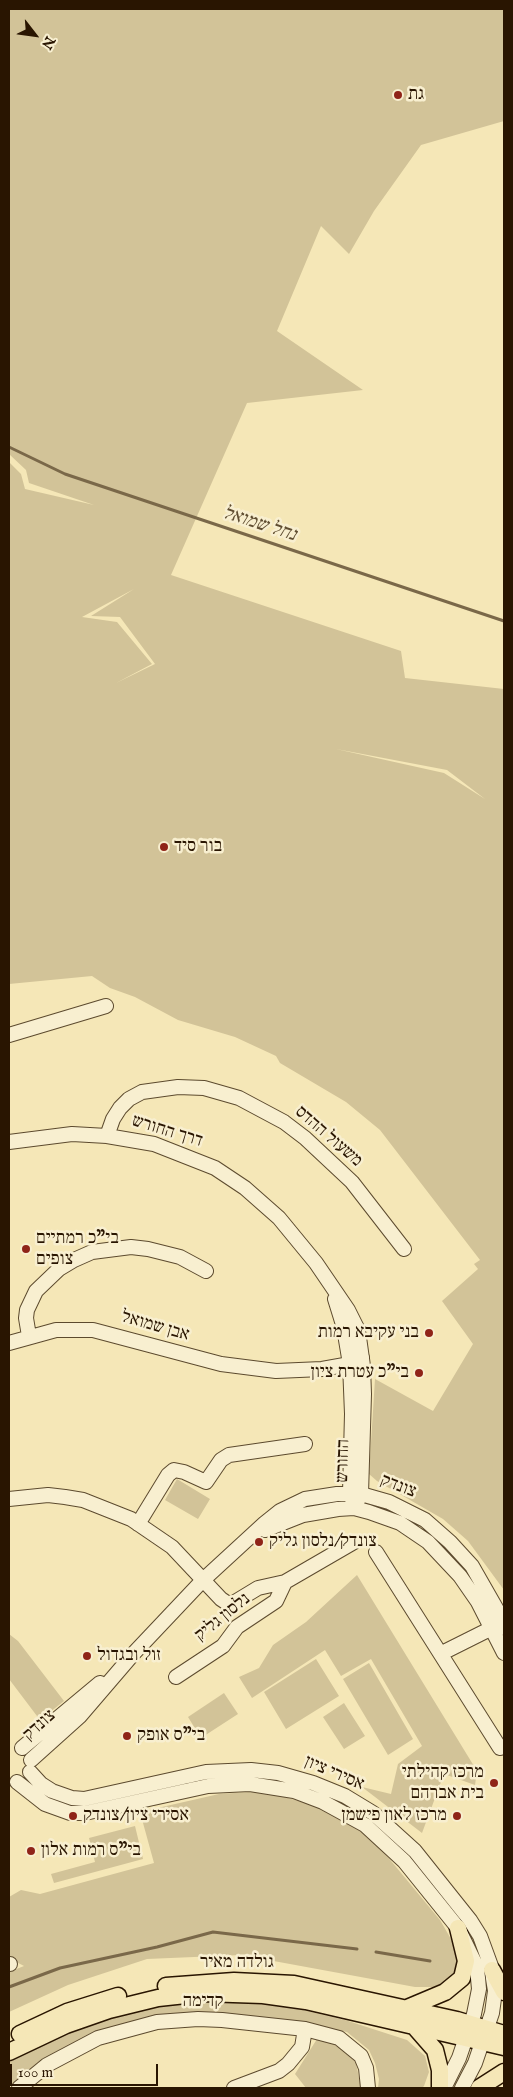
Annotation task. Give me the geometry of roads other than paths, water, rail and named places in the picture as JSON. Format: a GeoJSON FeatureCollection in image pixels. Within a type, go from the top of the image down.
{"type":"FeatureCollection","features":[{"type":"Feature","properties":{"kind":"main road"},"geometry":{"type":"LineString","coordinates":[[406,2008],[445,1992],[462,1978],[466,1961],[458,1928]]}},
{"type":"Feature","properties":{"kind":"main road"},"geometry":{"type":"LineString","coordinates":[[492,1970],[504,1992]]}},
{"type":"Feature","properties":{"kind":"main road","name":"גולדה מאיר"},"geometry":{"type":"LineString","coordinates":[[9,2039],[45,2021],[93,2003],[143,1990],[187,1983],[234,1981],[294,1984],[406,2008],[477,2033]]}},
{"type":"Feature","properties":{"kind":"main road","name":"גולדה מאיר"},"geometry":{"type":"LineString","coordinates":[[9,2052],[66,2025],[109,2010],[158,1998],[204,1993],[285,1997],[414,2026],[504,2034]]}},
{"type":"Feature","properties":{"kind":"main road"},"geometry":{"type":"LineString","coordinates":[[414,2026],[435,2050],[442,2088]]}},
{"type":"Feature","properties":{"kind":"main road"},"geometry":{"type":"LineString","coordinates":[[477,2033],[504,2047]]}},
{"type":"Feature","properties":{"kind":"main road"},"geometry":{"type":"LineString","coordinates":[[479,2088],[504,2072]]}},
{"type":"Feature","properties":{"kind":"street"},"geometry":{"type":"LineString","coordinates":[[9,1035],[106,1006]]}},
{"type":"Feature","properties":{"kind":"street","name":"משעול ההדס"},"geometry":{"type":"LineString","coordinates":[[107,1136],[113,1119],[120,1108],[129,1099],[142,1092],[178,1087],[204,1088],[239,1098],[284,1122],[305,1138],[352,1182],[404,1249]]}},
{"type":"Feature","properties":{"kind":"street","name":"דרך החורש"},"geometry":{"type":"LineString","coordinates":[[9,1142],[72,1134],[107,1136],[154,1144],[184,1154],[215,1168],[245,1188]]}},
{"type":"Feature","properties":{"kind":"street","name":"החורש"},"geometry":{"type":"LineString","coordinates":[[245,1188],[263,1203],[300,1242],[330,1284],[342,1318],[354,1358],[352,1414],[356,1494],[354,1508]]}},
{"type":"Feature","properties":{"kind":"street"},"geometry":{"type":"LineString","coordinates":[[30,1336],[26,1318],[27,1310],[36,1291],[59,1269],[92,1252],[131,1247],[148,1249],[180,1257],[206,1271]]}},
{"type":"Feature","properties":{"kind":"street","name":"אבן שמואל"},"geometry":{"type":"LineString","coordinates":[[9,1343],[56,1330],[93,1330],[222,1364],[260,1370],[291,1371],[354,1358]]}},
{"type":"Feature","properties":{"kind":"street"},"geometry":{"type":"LineString","coordinates":[[138,1524],[168,1474],[174,1470],[184,1472],[206,1482],[221,1460],[229,1455],[305,1444]]}},
{"type":"Feature","properties":{"kind":"street","name":"צונדק"},"geometry":{"type":"LineString","coordinates":[[13,1782],[25,1778],[44,1747],[80,1716],[134,1653],[203,1580],[248,1541],[265,1523],[294,1502],[319,1496],[356,1494],[407,1509],[438,1530],[472,1566],[501,1622]]}},
{"type":"Feature","properties":{"kind":"street"},"geometry":{"type":"LineString","coordinates":[[9,1499],[48,1495],[84,1500],[116,1512],[138,1524],[172,1548],[203,1580]]}},
{"type":"Feature","properties":{"kind":"street","name":"צונדק"},"geometry":{"type":"LineString","coordinates":[[248,1541],[267,1528],[303,1515],[354,1508],[379,1514],[400,1523],[428,1542],[501,1622]]}},
{"type":"Feature","properties":{"kind":"street","name":"נלסון גליק"},"geometry":{"type":"LineString","coordinates":[[203,1580],[220,1599],[230,1605],[258,1588],[285,1582],[354,1542]]}},
{"type":"Feature","properties":{"kind":"street"},"geometry":{"type":"LineString","coordinates":[[376,1552],[442,1653],[500,1748]]}},
{"type":"Feature","properties":{"kind":"street","name":"נלסון גליק"},"geometry":{"type":"LineString","coordinates":[[176,1677],[223,1646],[237,1627],[276,1601],[285,1582]]}},
{"type":"Feature","properties":{"kind":"street"},"geometry":{"type":"LineString","coordinates":[[442,1653],[501,1622],[504,1653]]}},
{"type":"Feature","properties":{"kind":"street","name":"צונדק"},"geometry":{"type":"LineString","coordinates":[[15,1747],[134,1653]]}},
{"type":"Feature","properties":{"kind":"street","name":"אסירי ציון"},"geometry":{"type":"LineString","coordinates":[[15,1747],[31,1766],[41,1784],[52,1791],[72,1798],[84,1799],[206,1772],[227,1770],[278,1773],[329,1788],[373,1813],[415,1852],[470,1920],[486,1951],[492,1970],[495,1991],[477,2033]]}},
{"type":"Feature","properties":{"kind":"street"},"geometry":{"type":"LineString","coordinates":[[44,1747],[38,1762],[38,1770],[43,1781],[52,1791]]}},
{"type":"Feature","properties":{"kind":"street","name":"אסירי ציון"},"geometry":{"type":"LineString","coordinates":[[13,1782],[45,1804],[70,1813],[85,1813],[220,1784],[250,1784],[294,1792],[338,1808],[376,1834],[404,1861],[458,1928],[473,1956],[479,1978],[477,2033]]}},
{"type":"Feature","properties":{"kind":"street","name":"קדימה"},"geometry":{"type":"LineString","coordinates":[[19,2088],[47,2066],[98,2038],[157,2022],[178,2020],[222,2020],[326,2033],[351,2046],[361,2056],[366,2068],[368,2088]]}},
{"type":"Feature","properties":{"kind":"street"},"geometry":{"type":"LineString","coordinates":[[234,2088],[279,2070],[288,2064],[302,2047],[305,2029]]}},
{"type":"Feature","properties":{"kind":"street"},"geometry":{"type":"LineString","coordinates":[[442,2088],[477,2033]]}},
{"type":"Feature","properties":{"kind":"street"},"geometry":{"type":"LineString","coordinates":[[462,2088],[477,2033]]}},
{"type":"Feature","properties":{"kind":"waterway","name":"נחל שמואל"},"geometry":{"type":"LineString","coordinates":[[9,447],[65,474],[504,621]]}},
{"type":"Feature","properties":{"kind":"waterway"},"geometry":{"type":"LineString","coordinates":[[9,1987],[60,1968],[157,1947],[213,1932],[357,1949]]}},
{"type":"Feature","properties":{"kind":"waterway"},"geometry":{"type":"LineString","coordinates":[[376,1952],[430,1961]]}},
{"type":"Feature","properties":{"kind":"place","name":"גת"},"geometry":{"type":"Point","coordinates":[398,95]}},
{"type":"Feature","properties":{"kind":"place","name":"בור סיד"},"geometry":{"type":"Point","coordinates":[164,847]}},
{"type":"Feature","properties":{"kind":"place","name":"בי\"כ רמתיים צופים"},"geometry":{"type":"Point","coordinates":[26,1249]}},
{"type":"Feature","properties":{"kind":"place","name":"בני עקיבא רמות"},"geometry":{"type":"Point","coordinates":[429,1333]}},
{"type":"Feature","properties":{"kind":"place","name":"בי\"כ עטרת ציון"},"geometry":{"type":"Point","coordinates":[419,1373]}},
{"type":"Feature","properties":{"kind":"place","name":"צונדק/נלסון גליק"},"geometry":{"type":"Point","coordinates":[259,1542]}},
{"type":"Feature","properties":{"kind":"place","name":"זול ובגדול"},"geometry":{"type":"Point","coordinates":[87,1656]}},
{"type":"Feature","properties":{"kind":"place","name":"בי\"ס אופק"},"geometry":{"type":"Point","coordinates":[127,1736]}},
{"type":"Feature","properties":{"kind":"place","name":"מרכז קהילתי בית אברהם"},"geometry":{"type":"Point","coordinates":[494,1783]}},
{"type":"Feature","properties":{"kind":"place","name":"אסירי ציון/צונדק"},"geometry":{"type":"Point","coordinates":[73,1816]}},
{"type":"Feature","properties":{"kind":"place","name":"מרכז לאון פישמן"},"geometry":{"type":"Point","coordinates":[457,1816]}},
{"type":"Feature","properties":{"kind":"place","name":"בי\"ס רמות אלון"},"geometry":{"type":"Point","coordinates":[31,1851]}}]}
